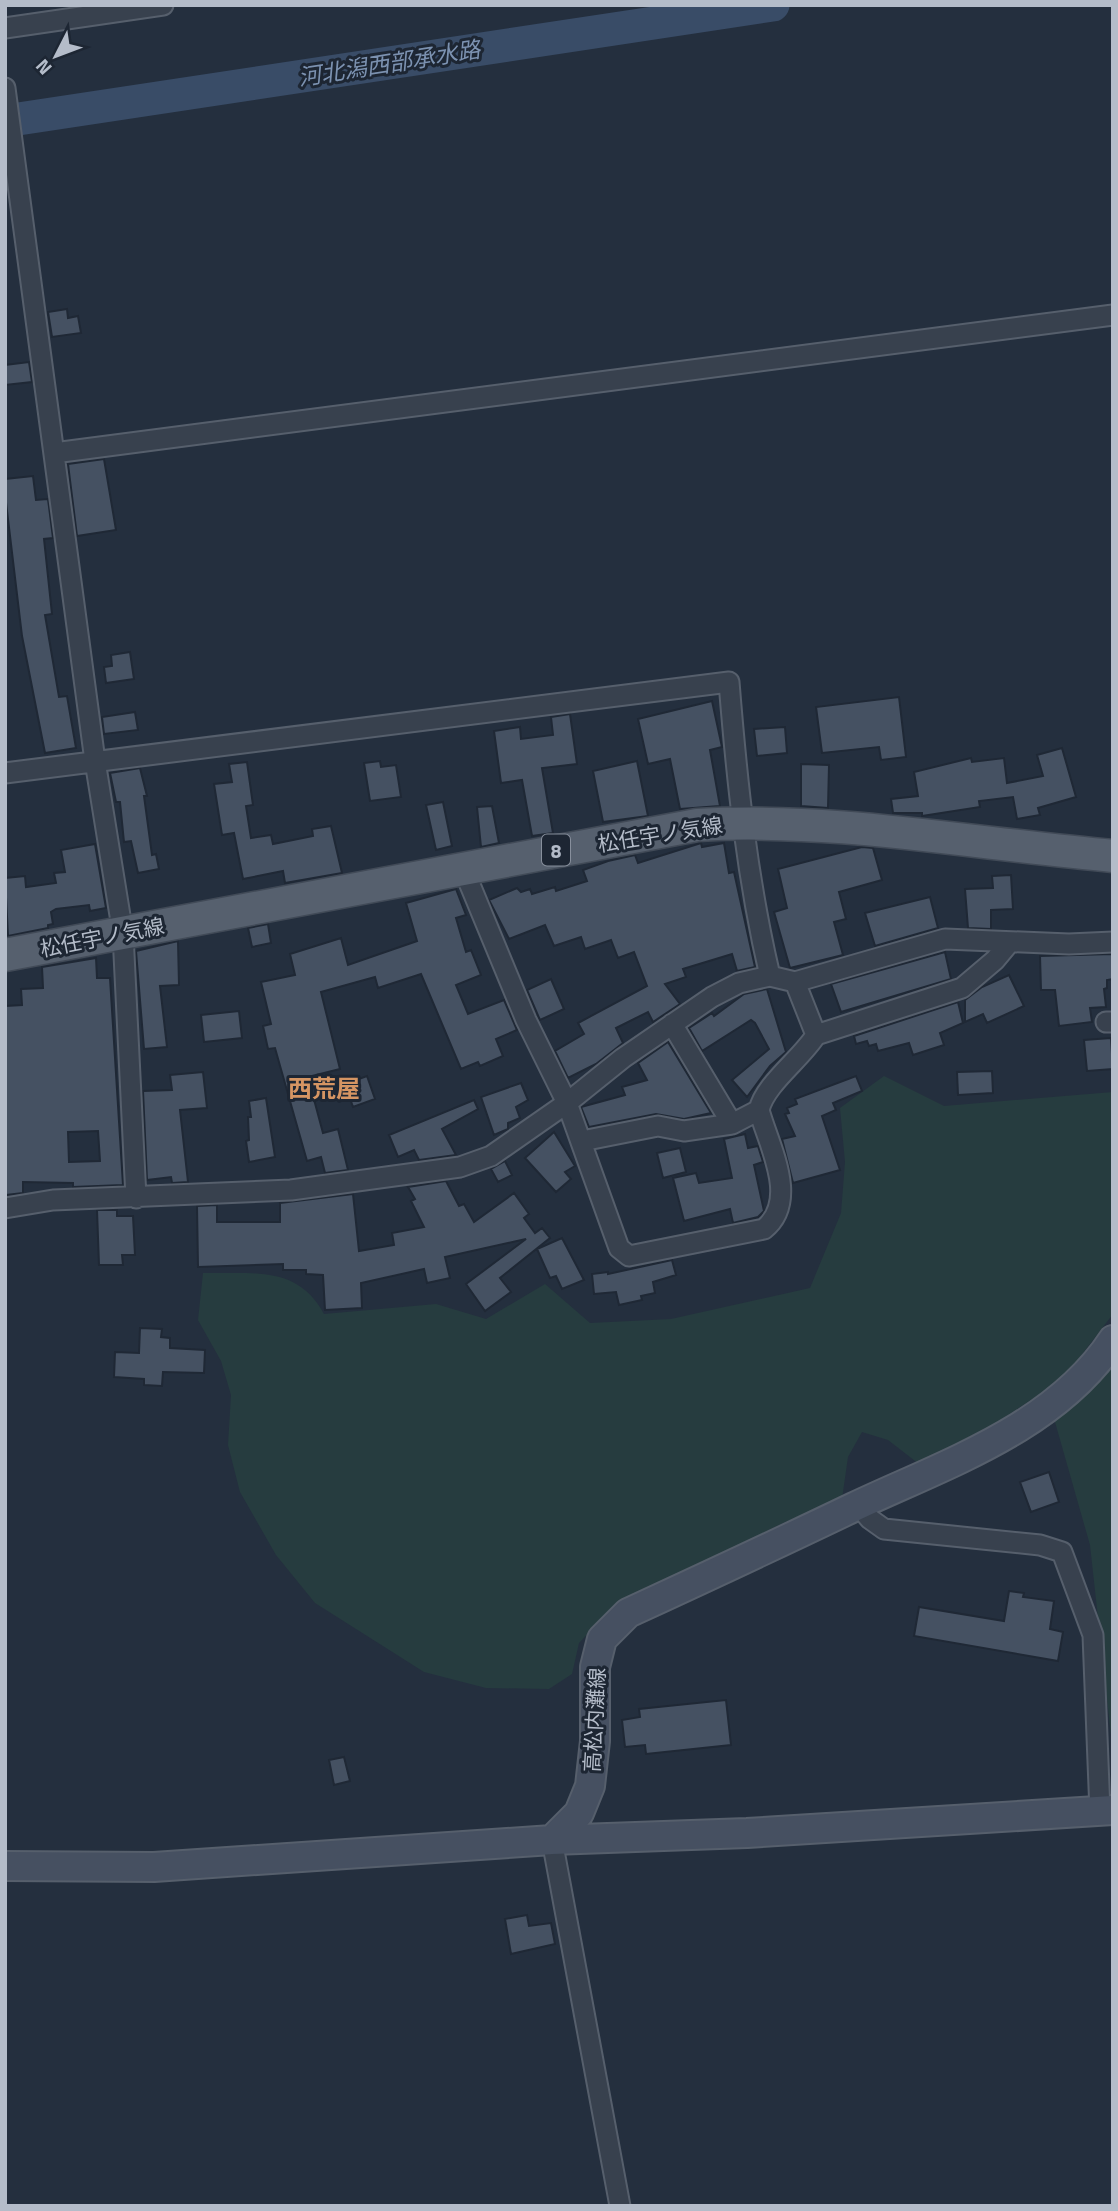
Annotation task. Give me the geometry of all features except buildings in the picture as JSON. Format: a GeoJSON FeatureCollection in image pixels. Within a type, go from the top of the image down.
{"type":"FeatureCollection","features":[{"type":"Feature","properties":{"kind":"main road","name":"松任宇ノ気線"},"geometry":{"type":"LineString","coordinates":[[5,955],[697,825],[741,822],[835,826],[1113,856]]}},
{"type":"Feature","properties":{"kind":"main road","name":"高松内灘線"},"geometry":{"type":"LineString","coordinates":[[552,1840],[579,1813],[590,1786],[595,1741],[595,1667],[602,1639],[628,1613],[926,1476],[1051,1406],[1086,1377],[1113,1340]]}},
{"type":"Feature","properties":{"kind":"main road"},"geometry":{"type":"LineString","coordinates":[[5,1866],[154,1867],[552,1840],[747,1833],[1106,1811]]}},
{"type":"Feature","properties":{"kind":"street"},"geometry":{"type":"LineString","coordinates":[[5,28],[163,5]]}},
{"type":"Feature","properties":{"kind":"street"},"geometry":{"type":"LineString","coordinates":[[5,88],[94,761],[123,934],[136,1198]]}},
{"type":"Feature","properties":{"kind":"street"},"geometry":{"type":"LineString","coordinates":[[54,453],[1113,315]]}},
{"type":"Feature","properties":{"kind":"street"},"geometry":{"type":"LineString","coordinates":[[5,773],[729,682],[741,822],[755,914],[770,976]]}},
{"type":"Feature","properties":{"kind":"street"},"geometry":{"type":"LineString","coordinates":[[463,868],[526,1020],[582,1141],[618,1248],[629,1256],[764,1229],[772,1222],[780,1177],[759,1110]]}},
{"type":"Feature","properties":{"kind":"street"},"geometry":{"type":"LineString","coordinates":[[5,1208],[53,1200],[291,1189],[442,1171],[491,1156],[566,1103],[623,1058],[738,983],[770,976],[795,982],[945,940],[1113,942]]}},
{"type":"Feature","properties":{"kind":"street"},"geometry":{"type":"LineString","coordinates":[[582,1141],[658,1126],[684,1131],[732,1124],[759,1110],[768,1089],[806,1052],[816,1035],[962,988],[995,960],[1010,942]]}},
{"type":"Feature","properties":{"kind":"street"},"geometry":{"type":"LineString","coordinates":[[795,982],[816,1035]]}},
{"type":"Feature","properties":{"kind":"street"},"geometry":{"type":"LineString","coordinates":[[672,1024],[732,1124]]}},
{"type":"Feature","properties":{"kind":"street"},"geometry":{"type":"LineString","coordinates":[[858,1506],[870,1520],[884,1529],[1040,1545],[1062,1552],[1093,1634],[1106,1811]]}},
{"type":"Feature","properties":{"kind":"street"},"geometry":{"type":"LineString","coordinates":[[552,1840],[620,2206]]}},
{"type":"Feature","properties":{"kind":"green space"},"geometry":{"type":"Polygon","coordinates":[[[884,1076],[944,1106],[1113,1092],[1113,1314],[1063,1379],[999,1421],[919,1464],[888,1440],[862,1432],[848,1457],[842,1499],[783,1523],[614,1607],[579,1643],[572,1674],[549,1689],[486,1688],[424,1672],[315,1603],[276,1555],[240,1492],[228,1445],[231,1395],[221,1361],[198,1320],[203,1273],[256,1273],[287,1280],[301,1287],[313,1298],[324,1314],[436,1304],[486,1319],[545,1284],[590,1323],[671,1319],[810,1288],[841,1213],[845,1162],[840,1108],[884,1076]]]}},
{"type":"Feature","properties":{"kind":"green space"},"geometry":{"type":"Polygon","coordinates":[[[1113,1367],[1113,1754],[1090,1545],[1053,1415],[1113,1367]]]}},
{"type":"Feature","properties":{"kind":"waterway","name":"河北潟西部承水路"},"geometry":{"type":"LineString","coordinates":[[5,121],[773,5]]}},
{"type":"Feature","properties":{"kind":"district","name":"西荒屋"},"geometry":{"type":"Point","coordinates":[324,1088]}}]}
